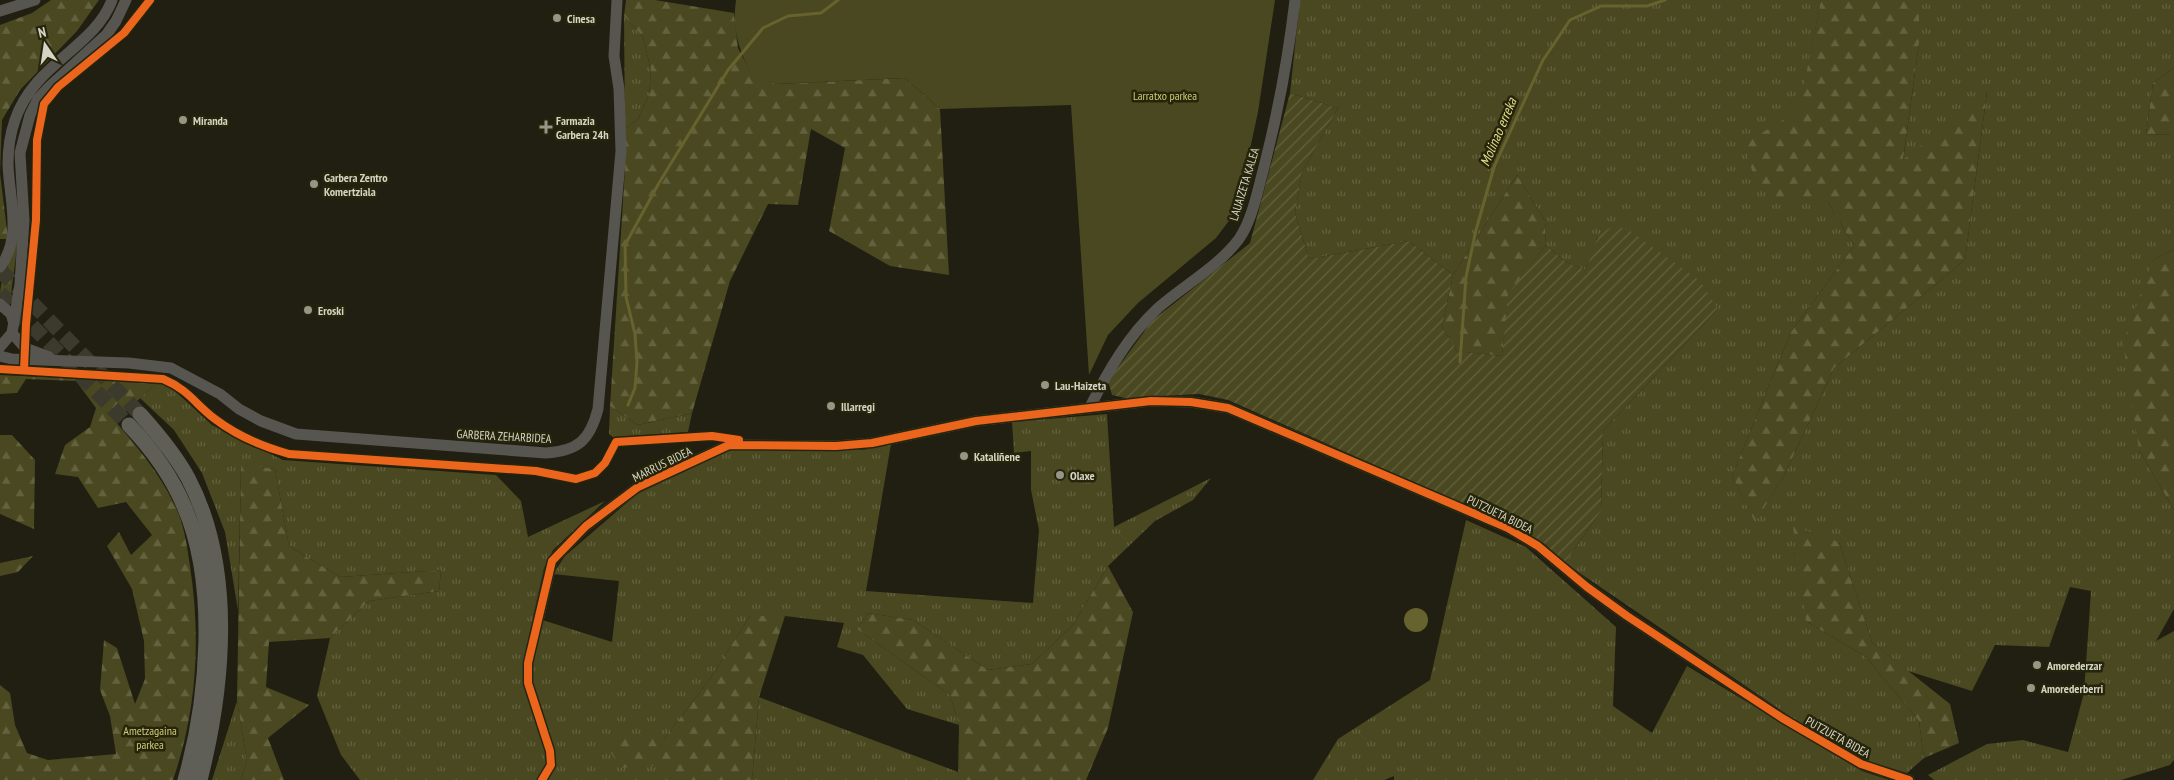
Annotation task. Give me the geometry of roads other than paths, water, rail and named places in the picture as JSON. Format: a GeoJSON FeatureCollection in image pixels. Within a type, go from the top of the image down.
{"type":"FeatureCollection","features":[{"type":"Feature","properties":{"kind":"main road"},"geometry":{"type":"LineString","coordinates":[[140,414],[165,443],[188,479],[205,522],[214,562],[218,595],[220,654],[216,708],[200,780]]}},
{"type":"Feature","properties":{"kind":"main road"},"geometry":{"type":"LineString","coordinates":[[129,425],[166,471],[185,507],[194,533],[202,583],[206,636],[203,687],[196,735],[185,780]]}},
{"type":"Feature","properties":{"kind":"street"},"geometry":{"type":"LineString","coordinates":[[0,11],[35,0]]}},
{"type":"Feature","properties":{"kind":"street"},"geometry":{"type":"LineString","coordinates":[[0,267],[7,258],[12,240],[14,219],[8,162],[10,138],[22,101],[42,74],[98,22],[112,0]]}},
{"type":"Feature","properties":{"kind":"street"},"geometry":{"type":"LineString","coordinates":[[0,346],[13,328],[24,220],[20,171],[24,134],[38,99],[107,34],[116,21],[126,0]]}},
{"type":"Feature","properties":{"kind":"street","name":"GARBERA ZEHARBIDEA"},"geometry":{"type":"LineString","coordinates":[[0,356],[12,360],[53,359],[159,365],[186,375],[220,394],[261,422],[296,434],[546,453],[562,452],[575,447],[586,438],[594,427],[598,409],[620,167],[619,89],[614,56],[617,0]]}},
{"type":"Feature","properties":{"kind":"street","name":"LAUAIZETA KALEA"},"geometry":{"type":"LineString","coordinates":[[1090,408],[1118,356],[1139,328],[1158,308],[1225,254],[1239,238],[1258,189],[1279,110],[1295,0]]}},
{"type":"Feature","properties":{"kind":"street","name":"GARBERA ZEHARBIDEA"},"geometry":{"type":"LineString","coordinates":[[0,304],[11,314],[13,328],[25,348],[53,359]]}},
{"type":"Feature","properties":{"kind":"street"},"geometry":{"type":"LineString","coordinates":[[1101,385],[1105,397],[1123,404]]}},
{"type":"Feature","properties":{"kind":"street","name":"PUTZUETA BIDEA"},"geometry":{"type":"LineString","coordinates":[[1090,408],[1151,401],[1191,402],[1228,408],[1508,528],[1538,546],[1587,587],[1627,616],[1782,718],[1861,764],[1909,780]]}},
{"type":"Feature","properties":{"kind":"street","name":"MARRUS BIDEA"},"geometry":{"type":"LineString","coordinates":[[542,780],[551,765],[550,751],[528,683],[528,663],[552,561],[586,526],[638,487],[729,444],[836,446],[872,443],[976,421],[1090,408]]}},
{"type":"Feature","properties":{"kind":"waterway"},"geometry":{"type":"LineString","coordinates":[[628,405],[635,388],[637,362],[635,334],[626,297],[625,245],[659,183],[728,70],[763,28],[788,16],[821,13],[838,0]]}},
{"type":"Feature","properties":{"kind":"waterway","name":"Molinao erreka"},"geometry":{"type":"LineString","coordinates":[[1460,362],[1466,277],[1476,230],[1494,167],[1543,60],[1570,20],[1601,6],[1647,6],[1665,0]]}},
{"type":"Feature","properties":{"kind":"tunnel"},"geometry":{"type":"LineString","coordinates":[[0,270],[140,414]]}},
{"type":"Feature","properties":{"kind":"tunnel"},"geometry":{"type":"LineString","coordinates":[[0,293],[129,425]]}},
{"type":"Feature","properties":{"kind":"place","name":"Cinesa"},"geometry":{"type":"Point","coordinates":[557,18]}},
{"type":"Feature","properties":{"kind":"place","name":"Miranda"},"geometry":{"type":"Point","coordinates":[183,120]}},
{"type":"Feature","properties":{"kind":"place","name":"Farmazia Garbera 24h"},"geometry":{"type":"Point","coordinates":[546,127]}},
{"type":"Feature","properties":{"kind":"place","name":"Garbera Zentro Komertziala"},"geometry":{"type":"Point","coordinates":[314,184]}},
{"type":"Feature","properties":{"kind":"place","name":"Eroski"},"geometry":{"type":"Point","coordinates":[308,310]}},
{"type":"Feature","properties":{"kind":"place","name":"Lau-Haizeta"},"geometry":{"type":"Point","coordinates":[1045,385]}},
{"type":"Feature","properties":{"kind":"place","name":"Illarregi"},"geometry":{"type":"Point","coordinates":[831,406]}},
{"type":"Feature","properties":{"kind":"place","name":"Kataliñene"},"geometry":{"type":"Point","coordinates":[964,456]}},
{"type":"Feature","properties":{"kind":"place","name":"Olaxe"},"geometry":{"type":"Point","coordinates":[1060,475]}},
{"type":"Feature","properties":{"kind":"place","name":"Amorederzar"},"geometry":{"type":"Point","coordinates":[2037,665]}},
{"type":"Feature","properties":{"kind":"place","name":"Amorederberri"},"geometry":{"type":"Point","coordinates":[2031,688]}},
{"type":"Feature","properties":{"kind":"park label","name":"Larratxo parkea"},"geometry":{"type":"Point","coordinates":[1165,95]}},
{"type":"Feature","properties":{"kind":"park label","name":"Ametzagaina parkea"},"geometry":{"type":"Point","coordinates":[150,737]}}]}
